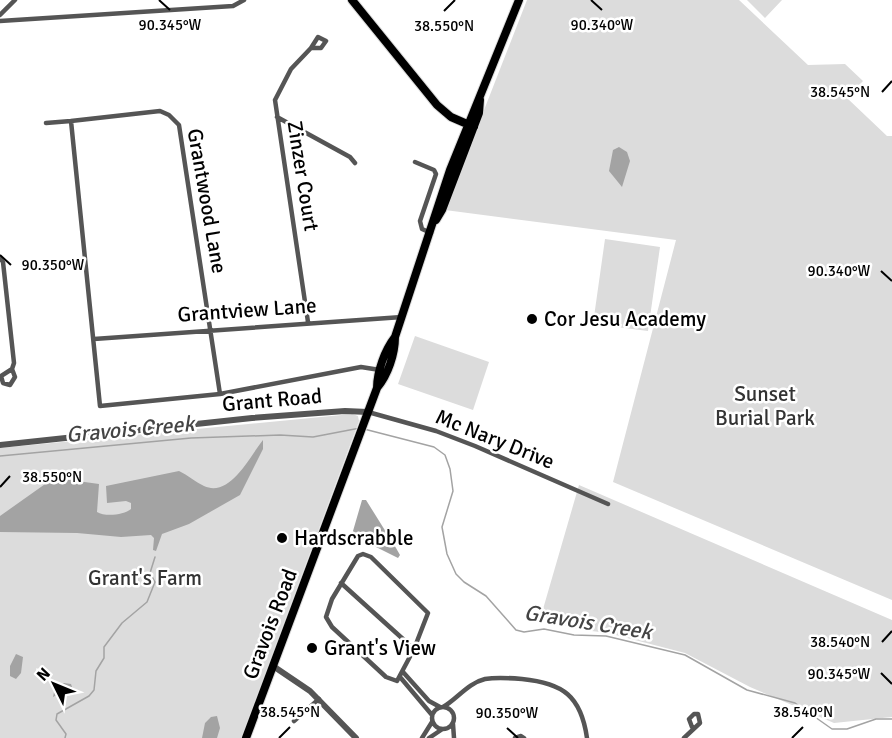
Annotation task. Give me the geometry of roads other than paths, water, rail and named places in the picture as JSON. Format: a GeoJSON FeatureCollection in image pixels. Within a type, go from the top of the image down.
{"type":"FeatureCollection","features":[{"type":"Feature","properties":{"kind":"main road"},"geometry":{"type":"LineString","coordinates":[[352,0],[437,105],[454,119],[470,125]]}},
{"type":"Feature","properties":{"kind":"main road","name":"Gravois Road"},"geometry":{"type":"LineString","coordinates":[[435,221],[442,210],[470,125],[519,0]]}},
{"type":"Feature","properties":{"kind":"main road"},"geometry":{"type":"LineString","coordinates":[[454,119],[463,135]]}},
{"type":"Feature","properties":{"kind":"main road","name":"Gravois Road"},"geometry":{"type":"LineString","coordinates":[[246,738],[377,388],[380,370],[389,345],[395,337],[463,135],[470,125]]}},
{"type":"Feature","properties":{"kind":"main road","name":"Gravois Road"},"geometry":{"type":"LineString","coordinates":[[377,388],[384,380],[395,347],[395,337]]}},
{"type":"Feature","properties":{"kind":"street"},"geometry":{"type":"LineString","coordinates":[[0,15],[15,0]]}},
{"type":"Feature","properties":{"kind":"street"},"geometry":{"type":"LineString","coordinates":[[0,21],[233,6],[244,0]]}},
{"type":"Feature","properties":{"kind":"street","name":"Zinzer Court"},"geometry":{"type":"LineString","coordinates":[[308,322],[275,100],[282,83],[299,57],[311,48]]}},
{"type":"Feature","properties":{"kind":"street","name":"Grantwood Lane"},"geometry":{"type":"LineString","coordinates":[[46,123],[160,111],[179,124],[220,394]]}},
{"type":"Feature","properties":{"kind":"street"},"geometry":{"type":"LineString","coordinates":[[277,117],[350,157],[355,163]]}},
{"type":"Feature","properties":{"kind":"street"},"geometry":{"type":"LineString","coordinates":[[71,121],[100,406],[220,394],[361,367],[380,370]]}},
{"type":"Feature","properties":{"kind":"street"},"geometry":{"type":"LineString","coordinates":[[415,162],[434,170],[436,174],[420,221],[422,229],[431,233]]}},
{"type":"Feature","properties":{"kind":"street"},"geometry":{"type":"LineString","coordinates":[[0,258],[3,262],[14,363],[12,369]]}},
{"type":"Feature","properties":{"kind":"street","name":"Grantview Lane"},"geometry":{"type":"LineString","coordinates":[[94,339],[402,316]]}},
{"type":"Feature","properties":{"kind":"street","name":"Grant Road"},"geometry":{"type":"LineString","coordinates":[[0,445],[252,418],[345,411],[368,412]]}},
{"type":"Feature","properties":{"kind":"street","name":"Mc Nary Drive"},"geometry":{"type":"LineString","coordinates":[[368,412],[455,438],[608,504]]}},
{"type":"Feature","properties":{"kind":"street"},"geometry":{"type":"LineString","coordinates":[[366,554],[371,557],[428,613],[414,649],[402,675],[396,681],[386,677],[328,621],[326,617],[332,599],[358,556],[366,554]]}},
{"type":"Feature","properties":{"kind":"street"},"geometry":{"type":"LineString","coordinates":[[341,583],[414,649]]}},
{"type":"Feature","properties":{"kind":"street"},"geometry":{"type":"LineString","coordinates":[[273,666],[319,699],[355,738]]}},
{"type":"Feature","properties":{"kind":"street"},"geometry":{"type":"LineString","coordinates":[[402,675],[432,704],[453,712]]}},
{"type":"Feature","properties":{"kind":"street"},"geometry":{"type":"LineString","coordinates":[[402,675],[432,715],[432,722],[422,738]]}},
{"type":"Feature","properties":{"kind":"street"},"geometry":{"type":"LineString","coordinates":[[432,715],[454,700],[466,687],[484,679],[542,681],[560,688],[572,697],[582,715],[587,738]]}},
{"type":"Feature","properties":{"kind":"street"},"geometry":{"type":"LineString","coordinates":[[294,721],[319,699]]}},
{"type":"Feature","properties":{"kind":"street"},"geometry":{"type":"LineString","coordinates":[[454,700],[454,738]]}},
{"type":"Feature","properties":{"kind":"street"},"geometry":{"type":"LineString","coordinates":[[432,722],[454,738]]}},
{"type":"Feature","properties":{"kind":"street"},"geometry":{"type":"LineString","coordinates":[[429,738],[453,724]]}},
{"type":"Feature","properties":{"kind":"street"},"geometry":{"type":"LineString","coordinates":[[684,738],[692,727]]}},
{"type":"Feature","properties":{"kind":"street"},"geometry":{"type":"LineString","coordinates":[[515,738],[521,736],[524,738]]}},
{"type":"Feature","properties":{"kind":"waterway","name":"Gravois Creek"},"geometry":{"type":"LineString","coordinates":[[0,456],[191,438],[280,435],[313,437],[360,428]]}},
{"type":"Feature","properties":{"kind":"waterway","name":"Gravois Creek"},"geometry":{"type":"LineString","coordinates":[[364,429],[434,447],[445,455],[450,469],[453,491],[442,527],[447,554],[456,574],[486,596],[516,630],[524,632],[544,629],[574,635],[606,636],[685,655],[747,690],[795,703],[832,729],[847,729],[876,719],[892,719]]}},
{"type":"Feature","properties":{"kind":"waterway"},"geometry":{"type":"LineString","coordinates":[[65,738],[66,734],[56,720],[57,714],[89,696],[94,690],[96,671],[104,658],[104,647],[122,623],[147,602],[155,582],[150,573],[155,557]]}},
{"type":"Feature","properties":{"kind":"place","name":"Cor Jesu Academy"},"geometry":{"type":"Point","coordinates":[532,319]}},
{"type":"Feature","properties":{"kind":"place","name":"Hardscrabble"},"geometry":{"type":"Point","coordinates":[282,538]}},
{"type":"Feature","properties":{"kind":"place","name":"Grant's View"},"geometry":{"type":"Point","coordinates":[312,648]}},
{"type":"Feature","properties":{"kind":"park label","name":"Sunset Burial Park"},"geometry":{"type":"Point","coordinates":[765,406]}},
{"type":"Feature","properties":{"kind":"park label","name":"Grant's Farm"},"geometry":{"type":"Point","coordinates":[145,578]}}]}
